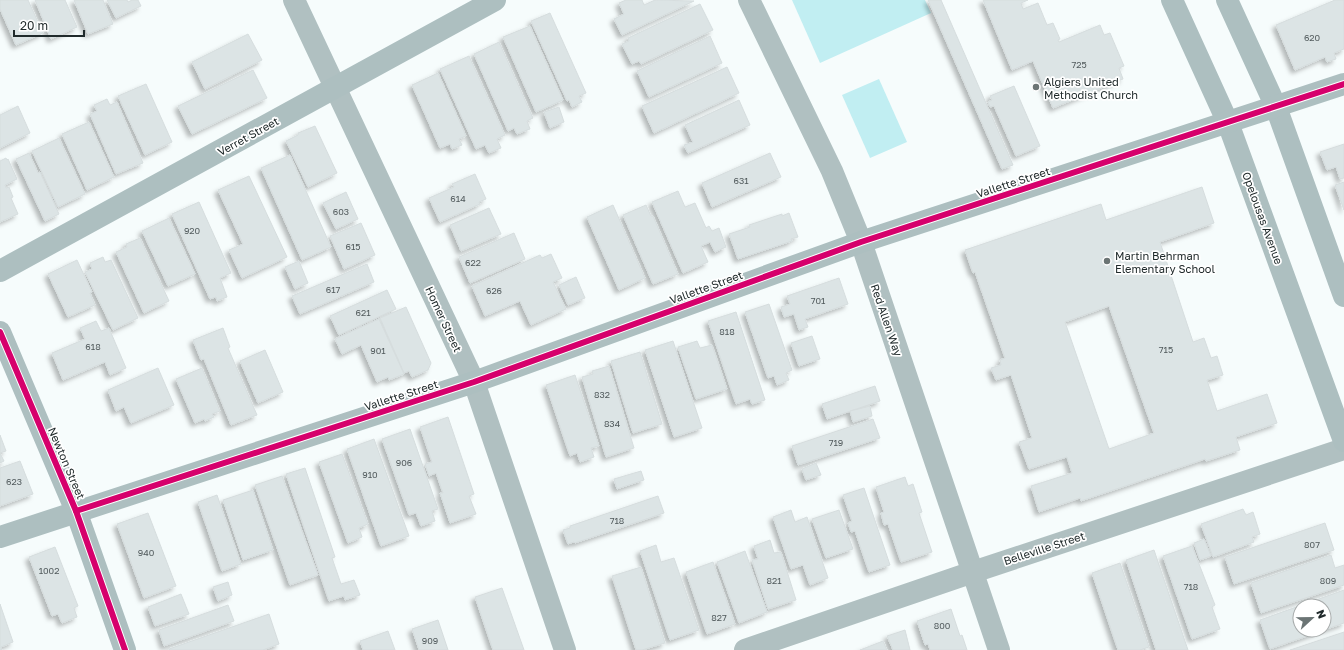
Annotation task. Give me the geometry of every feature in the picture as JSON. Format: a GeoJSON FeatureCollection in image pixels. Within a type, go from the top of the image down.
{"type":"FeatureCollection","features":[{"type":"Feature","properties":{"kind":"street","name":"Homer Street"},"geometry":{"type":"LineString","coordinates":[[294,0],[474,382],[565,650]]}},
{"type":"Feature","properties":{"kind":"street","name":"Verret Street"},"geometry":{"type":"LineString","coordinates":[[0,271],[495,0]]}},
{"type":"Feature","properties":{"kind":"street","name":"Red Allen Way"},"geometry":{"type":"LineString","coordinates":[[750,0],[832,171],[861,242],[999,650]]}},
{"type":"Feature","properties":{"kind":"street","name":"Opelousas Avenue"},"geometry":{"type":"LineString","coordinates":[[1172,0],[1228,122],[1344,441]]}},
{"type":"Feature","properties":{"kind":"street"},"geometry":{"type":"LineString","coordinates":[[1227,0],[1276,107],[1344,296]]}},
{"type":"Feature","properties":{"kind":"street","name":"Vallette Street"},"geometry":{"type":"LineString","coordinates":[[0,537],[474,382],[861,242],[1344,84]]}},
{"type":"Feature","properties":{"kind":"street","name":"Newton Street"},"geometry":{"type":"LineString","coordinates":[[0,332],[76,511],[125,650]]}},
{"type":"Feature","properties":{"kind":"street","name":"Belleville Street"},"geometry":{"type":"LineString","coordinates":[[745,650],[973,572],[1344,449]]}},
{"type":"Feature","properties":{"kind":"shaded area"},"geometry":{"type":"Polygon","coordinates":[[[792,0],[925,0],[931,13],[820,63],[792,0]]]}},
{"type":"Feature","properties":{"kind":"shaded area"},"geometry":{"type":"Polygon","coordinates":[[[879,79],[907,142],[870,158],[842,95],[879,79]]]}},
{"type":"Feature","properties":{"kind":"building"},"geometry":{"type":"Polygon","coordinates":[[[0,0],[28,0],[43,33],[16,45],[0,9],[0,0]]]}},
{"type":"Feature","properties":{"kind":"building"},"geometry":{"type":"Polygon","coordinates":[[[35,0],[65,0],[77,27],[51,39],[35,0]]]}},
{"type":"Feature","properties":{"kind":"building"},"geometry":{"type":"Polygon","coordinates":[[[74,0],[103,0],[113,24],[88,34],[74,0]]]}},
{"type":"Feature","properties":{"kind":"building"},"geometry":{"type":"Polygon","coordinates":[[[107,0],[127,0],[128,2],[138,0],[141,6],[116,18],[107,0]]]}},
{"type":"Feature","properties":{"kind":"building"},"geometry":{"type":"Polygon","coordinates":[[[626,0],[642,0],[644,5],[655,0],[694,1],[622,35],[614,19],[624,14],[619,3],[626,0]]]}},
{"type":"Feature","properties":{"kind":"building"},"geometry":{"type":"Polygon","coordinates":[[[928,0],[941,0],[1013,165],[1002,169],[928,0]]]}},
{"type":"Feature","properties":{"kind":"building"},"geometry":{"type":"Polygon","coordinates":[[[983,0],[1028,0],[1021,3],[1023,9],[1038,3],[1047,25],[1053,23],[1060,39],[1058,40],[1059,42],[1100,25],[1104,35],[1110,33],[1124,66],[1119,68],[1123,79],[1053,108],[1033,61],[1012,70],[983,0]]]}},
{"type":"Feature","properties":{"kind":"building"},"geometry":{"type":"Polygon","coordinates":[[[1335,0],[1344,0],[1344,49],[1334,53],[1336,59],[1327,62],[1325,57],[1295,70],[1276,25],[1335,0]]]}},
{"type":"Feature","properties":{"kind":"building"},"geometry":{"type":"Polygon","coordinates":[[[700,4],[713,30],[641,64],[639,61],[632,64],[622,44],[629,41],[628,38],[700,4]]]}},
{"type":"Feature","properties":{"kind":"building"},"geometry":{"type":"Polygon","coordinates":[[[550,13],[586,93],[579,96],[582,102],[572,107],[569,100],[567,101],[531,21],[550,13]]]}},
{"type":"Feature","properties":{"kind":"building"},"geometry":{"type":"Polygon","coordinates":[[[530,26],[563,100],[536,112],[503,37],[530,26]]]}},
{"type":"Feature","properties":{"kind":"building"},"geometry":{"type":"Polygon","coordinates":[[[248,34],[262,60],[205,89],[192,62],[248,34]]]}},
{"type":"Feature","properties":{"kind":"building"},"geometry":{"type":"Polygon","coordinates":[[[710,36],[722,63],[649,97],[637,71],[710,36]]]}},
{"type":"Feature","properties":{"kind":"building"},"geometry":{"type":"Polygon","coordinates":[[[499,42],[533,118],[527,121],[530,129],[517,134],[514,128],[508,131],[474,54],[499,42]]]}},
{"type":"Feature","properties":{"kind":"building"},"geometry":{"type":"Polygon","coordinates":[[[469,56],[505,135],[497,139],[501,148],[489,153],[485,145],[476,149],[440,69],[469,56]]]}},
{"type":"Feature","properties":{"kind":"building"},"geometry":{"type":"Polygon","coordinates":[[[727,67],[739,93],[654,133],[642,106],[727,67]]]}},
{"type":"Feature","properties":{"kind":"building"},"geometry":{"type":"Polygon","coordinates":[[[253,70],[267,98],[192,134],[178,106],[253,70]]]}},
{"type":"Feature","properties":{"kind":"building"},"geometry":{"type":"Polygon","coordinates":[[[438,73],[466,136],[459,139],[462,145],[452,149],[450,144],[440,148],[412,85],[438,73]]]}},
{"type":"Feature","properties":{"kind":"building"},"geometry":{"type":"Polygon","coordinates":[[[146,84],[172,142],[145,155],[118,96],[146,84]]]}},
{"type":"Feature","properties":{"kind":"building"},"geometry":{"type":"Polygon","coordinates":[[[1014,86],[1040,146],[1016,156],[994,106],[990,107],[988,102],[992,100],[990,96],[1014,86]]]}},
{"type":"Feature","properties":{"kind":"building"},"geometry":{"type":"Polygon","coordinates":[[[107,99],[110,105],[117,102],[143,163],[116,174],[90,114],[97,111],[94,105],[107,99]]]}},
{"type":"Feature","properties":{"kind":"building"},"geometry":{"type":"Polygon","coordinates":[[[739,100],[750,125],[688,153],[684,145],[693,142],[685,125],[739,100]]]}},
{"type":"Feature","properties":{"kind":"building"},"geometry":{"type":"Polygon","coordinates":[[[18,106],[30,133],[0,148],[0,115],[18,106]]]}},
{"type":"Feature","properties":{"kind":"building"},"geometry":{"type":"Polygon","coordinates":[[[559,107],[564,122],[550,128],[544,112],[559,107]]]}},
{"type":"Feature","properties":{"kind":"building"},"geometry":{"type":"Polygon","coordinates":[[[89,122],[114,177],[87,190],[62,134],[89,122]]]}},
{"type":"Feature","properties":{"kind":"building"},"geometry":{"type":"Polygon","coordinates":[[[315,126],[337,173],[308,187],[286,141],[298,135],[298,133],[315,126]]]}},
{"type":"Feature","properties":{"kind":"building"},"geometry":{"type":"Polygon","coordinates":[[[59,138],[85,194],[58,207],[32,151],[59,138]]]}},
{"type":"Feature","properties":{"kind":"building"},"geometry":{"type":"Polygon","coordinates":[[[1344,144],[1344,178],[1340,179],[1336,167],[1327,170],[1320,152],[1344,144]]]}},
{"type":"Feature","properties":{"kind":"building"},"geometry":{"type":"Polygon","coordinates":[[[29,153],[38,173],[40,172],[59,214],[45,221],[16,159],[29,153]]]}},
{"type":"Feature","properties":{"kind":"building"},"geometry":{"type":"Polygon","coordinates":[[[770,153],[781,177],[712,207],[702,183],[770,153]]]}},
{"type":"Feature","properties":{"kind":"building"},"geometry":{"type":"Polygon","coordinates":[[[290,155],[331,247],[302,260],[261,168],[290,155]]]}},
{"type":"Feature","properties":{"kind":"building"},"geometry":{"type":"Polygon","coordinates":[[[6,158],[7,160],[8,159],[17,179],[5,185],[6,188],[9,187],[13,197],[11,198],[18,214],[0,222],[0,161],[6,158]]]}},
{"type":"Feature","properties":{"kind":"building"},"geometry":{"type":"Polygon","coordinates":[[[475,174],[486,199],[479,202],[480,204],[440,222],[429,198],[454,187],[452,184],[475,174]]]}},
{"type":"Feature","properties":{"kind":"building"},"geometry":{"type":"Polygon","coordinates":[[[249,176],[287,257],[242,278],[229,250],[243,244],[218,190],[249,176]]]}},
{"type":"Feature","properties":{"kind":"building"},"geometry":{"type":"Polygon","coordinates":[[[1344,182],[1344,210],[1335,185],[1344,182]]]}},
{"type":"Feature","properties":{"kind":"building"},"geometry":{"type":"Polygon","coordinates":[[[1202,187],[1214,223],[1160,242],[1193,342],[1204,338],[1211,358],[1217,356],[1223,375],[1207,380],[1217,411],[1267,394],[1277,423],[1236,437],[1240,450],[1206,461],[1205,459],[1081,501],[1080,498],[1039,512],[1031,486],[1072,473],[1067,457],[1029,469],[1019,442],[1032,438],[1011,375],[996,380],[991,368],[1001,365],[1000,360],[1005,358],[975,272],[973,273],[965,250],[1101,204],[1106,220],[1202,187]],[[1109,306],[1065,322],[1109,449],[1154,433],[1109,306]]]}},
{"type":"Feature","properties":{"kind":"building"},"geometry":{"type":"Polygon","coordinates":[[[678,191],[685,207],[695,203],[706,228],[709,226],[712,231],[719,228],[726,247],[715,252],[710,242],[701,246],[708,262],[683,273],[652,202],[678,191]]]}},
{"type":"Feature","properties":{"kind":"building"},"geometry":{"type":"Polygon","coordinates":[[[346,192],[358,219],[336,229],[323,203],[346,192]]]}},
{"type":"Feature","properties":{"kind":"building"},"geometry":{"type":"Polygon","coordinates":[[[199,202],[231,273],[220,278],[227,297],[217,301],[216,297],[210,299],[172,214],[199,202]]]}},
{"type":"Feature","properties":{"kind":"building"},"geometry":{"type":"Polygon","coordinates":[[[613,205],[645,278],[619,290],[587,217],[613,205]]]}},
{"type":"Feature","properties":{"kind":"building"},"geometry":{"type":"Polygon","coordinates":[[[646,205],[651,216],[653,216],[678,274],[653,284],[623,215],[646,205]]]}},
{"type":"Feature","properties":{"kind":"building"},"geometry":{"type":"Polygon","coordinates":[[[489,208],[501,234],[461,251],[450,225],[489,208]]]}},
{"type":"Feature","properties":{"kind":"building"},"geometry":{"type":"Polygon","coordinates":[[[789,213],[798,237],[791,239],[792,241],[738,259],[729,234],[750,227],[749,225],[789,213]]]}},
{"type":"Feature","properties":{"kind":"building"},"geometry":{"type":"Polygon","coordinates":[[[169,218],[195,274],[168,286],[142,231],[169,218]]]}},
{"type":"Feature","properties":{"kind":"building"},"geometry":{"type":"Polygon","coordinates":[[[361,223],[375,255],[344,269],[330,236],[361,223]]]}},
{"type":"Feature","properties":{"kind":"building"},"geometry":{"type":"Polygon","coordinates":[[[514,233],[525,259],[470,283],[459,257],[514,233]]]}},
{"type":"Feature","properties":{"kind":"building"},"geometry":{"type":"Polygon","coordinates":[[[140,238],[169,301],[144,313],[116,252],[127,247],[126,244],[140,238]]]}},
{"type":"Feature","properties":{"kind":"building"},"geometry":{"type":"Polygon","coordinates":[[[551,254],[562,278],[553,282],[566,309],[531,325],[520,301],[485,316],[472,286],[540,255],[542,258],[551,254]]]}},
{"type":"Feature","properties":{"kind":"building"},"geometry":{"type":"Polygon","coordinates":[[[103,257],[105,262],[111,260],[138,318],[113,330],[85,272],[92,269],[90,263],[103,257]]]}},
{"type":"Feature","properties":{"kind":"building"},"geometry":{"type":"Polygon","coordinates":[[[77,260],[92,292],[90,293],[95,305],[68,317],[48,274],[77,260]]]}},
{"type":"Feature","properties":{"kind":"building"},"geometry":{"type":"Polygon","coordinates":[[[299,261],[308,283],[295,289],[285,267],[299,261]]]}},
{"type":"Feature","properties":{"kind":"building"},"geometry":{"type":"Polygon","coordinates":[[[367,264],[374,282],[300,314],[292,296],[367,264]]]}},
{"type":"Feature","properties":{"kind":"building"},"geometry":{"type":"Polygon","coordinates":[[[576,277],[585,298],[568,305],[559,285],[576,277]]]}},
{"type":"Feature","properties":{"kind":"building"},"geometry":{"type":"Polygon","coordinates":[[[839,278],[848,304],[805,319],[808,327],[799,330],[794,314],[784,317],[781,307],[790,304],[787,296],[839,278]]]}},
{"type":"Feature","properties":{"kind":"building"},"geometry":{"type":"Polygon","coordinates":[[[387,290],[396,309],[339,335],[330,316],[387,290]]]}},
{"type":"Feature","properties":{"kind":"building"},"geometry":{"type":"Polygon","coordinates":[[[769,304],[792,370],[786,373],[789,380],[777,385],[774,376],[768,378],[745,312],[769,304]]]}},
{"type":"Feature","properties":{"kind":"building"},"geometry":{"type":"Polygon","coordinates":[[[406,307],[431,363],[428,370],[412,377],[409,371],[404,373],[380,318],[406,307]]]}},
{"type":"Feature","properties":{"kind":"building"},"geometry":{"type":"Polygon","coordinates":[[[736,312],[765,400],[752,404],[750,399],[736,404],[708,321],[736,312]]]}},
{"type":"Feature","properties":{"kind":"building"},"geometry":{"type":"Polygon","coordinates":[[[379,319],[404,374],[389,380],[388,377],[377,382],[361,345],[342,354],[335,339],[379,319]]]}},
{"type":"Feature","properties":{"kind":"building"},"geometry":{"type":"Polygon","coordinates":[[[96,321],[101,331],[109,328],[126,368],[110,375],[105,362],[63,380],[52,353],[85,339],[80,328],[96,321]]]}},
{"type":"Feature","properties":{"kind":"building"},"geometry":{"type":"Polygon","coordinates":[[[223,328],[230,347],[228,348],[257,415],[231,425],[204,359],[201,360],[193,340],[223,328]]]}},
{"type":"Feature","properties":{"kind":"building"},"geometry":{"type":"Polygon","coordinates":[[[812,336],[820,359],[799,366],[791,343],[812,336]]]}},
{"type":"Feature","properties":{"kind":"building"},"geometry":{"type":"Polygon","coordinates":[[[673,341],[702,428],[674,437],[645,350],[673,341]]]}},
{"type":"Feature","properties":{"kind":"building"},"geometry":{"type":"Polygon","coordinates":[[[697,341],[700,348],[712,345],[727,389],[696,399],[678,347],[697,341]]]}},
{"type":"Feature","properties":{"kind":"building"},"geometry":{"type":"Polygon","coordinates":[[[265,350],[283,392],[258,403],[240,361],[265,350]]]}},
{"type":"Feature","properties":{"kind":"building"},"geometry":{"type":"Polygon","coordinates":[[[640,352],[662,424],[633,433],[611,361],[640,352]]]}},
{"type":"Feature","properties":{"kind":"building"},"geometry":{"type":"Polygon","coordinates":[[[609,366],[634,448],[606,457],[582,377],[593,374],[592,371],[609,366]]]}},
{"type":"Feature","properties":{"kind":"building"},"geometry":{"type":"Polygon","coordinates":[[[158,368],[174,405],[131,423],[124,407],[116,411],[108,390],[158,368]]]}},
{"type":"Feature","properties":{"kind":"building"},"geometry":{"type":"Polygon","coordinates":[[[202,368],[220,411],[212,414],[214,417],[195,423],[176,379],[202,368]]]}},
{"type":"Feature","properties":{"kind":"building"},"geometry":{"type":"Polygon","coordinates":[[[575,375],[599,446],[591,448],[594,457],[580,462],[577,453],[570,456],[546,385],[575,375]]]}},
{"type":"Feature","properties":{"kind":"building"},"geometry":{"type":"Polygon","coordinates":[[[875,386],[880,401],[827,419],[822,404],[875,386]]]}},
{"type":"Feature","properties":{"kind":"building"},"geometry":{"type":"Polygon","coordinates":[[[870,406],[872,416],[853,422],[850,411],[870,406]]]}},
{"type":"Feature","properties":{"kind":"building"},"geometry":{"type":"Polygon","coordinates":[[[448,417],[474,494],[469,496],[476,514],[450,523],[440,493],[443,493],[436,473],[429,476],[425,464],[432,462],[420,427],[448,417]]]}},
{"type":"Feature","properties":{"kind":"building"},"geometry":{"type":"Polygon","coordinates":[[[873,419],[880,438],[798,465],[792,446],[873,419]]]}},
{"type":"Feature","properties":{"kind":"building"},"geometry":{"type":"Polygon","coordinates":[[[410,429],[438,509],[432,511],[435,521],[421,526],[416,513],[409,515],[382,439],[410,429]]]}},
{"type":"Feature","properties":{"kind":"building"},"geometry":{"type":"Polygon","coordinates":[[[0,435],[6,451],[0,453],[0,435]]]}},
{"type":"Feature","properties":{"kind":"building"},"geometry":{"type":"Polygon","coordinates":[[[374,439],[409,536],[381,546],[347,449],[374,439]]]}},
{"type":"Feature","properties":{"kind":"building"},"geometry":{"type":"Polygon","coordinates":[[[0,453],[4,461],[0,463],[0,453]]]}},
{"type":"Feature","properties":{"kind":"building"},"geometry":{"type":"Polygon","coordinates":[[[342,454],[368,524],[359,528],[362,537],[348,543],[319,462],[342,454]]]}},
{"type":"Feature","properties":{"kind":"building"},"geometry":{"type":"Polygon","coordinates":[[[20,461],[33,494],[0,506],[0,468],[20,461]]]}},
{"type":"Feature","properties":{"kind":"building"},"geometry":{"type":"Polygon","coordinates":[[[816,463],[821,475],[806,480],[802,469],[816,463]]]}},
{"type":"Feature","properties":{"kind":"building"},"geometry":{"type":"Polygon","coordinates":[[[305,468],[335,557],[332,558],[341,584],[354,580],[360,595],[345,600],[344,596],[329,601],[286,474],[305,468]]]}},
{"type":"Feature","properties":{"kind":"building"},"geometry":{"type":"Polygon","coordinates":[[[641,471],[644,480],[617,489],[614,479],[641,471]]]}},
{"type":"Feature","properties":{"kind":"building"},"geometry":{"type":"Polygon","coordinates":[[[282,476],[318,575],[290,585],[255,485],[282,476]]]}},
{"type":"Feature","properties":{"kind":"building"},"geometry":{"type":"Polygon","coordinates":[[[905,477],[908,486],[913,484],[922,512],[919,513],[932,552],[901,562],[888,524],[884,525],[881,513],[884,512],[876,487],[905,477]]]}},
{"type":"Feature","properties":{"kind":"building"},"geometry":{"type":"Polygon","coordinates":[[[864,488],[890,565],[869,572],[855,531],[851,532],[848,523],[852,521],[843,495],[864,488]]]}},
{"type":"Feature","properties":{"kind":"building"},"geometry":{"type":"Polygon","coordinates":[[[253,490],[273,550],[243,560],[223,500],[253,490]]]}},
{"type":"Feature","properties":{"kind":"building"},"geometry":{"type":"Polygon","coordinates":[[[217,495],[241,564],[222,571],[198,502],[217,495]]]}},
{"type":"Feature","properties":{"kind":"building"},"geometry":{"type":"Polygon","coordinates":[[[658,496],[664,513],[568,544],[563,530],[570,528],[570,526],[658,496]]]}},
{"type":"Feature","properties":{"kind":"building"},"geometry":{"type":"Polygon","coordinates":[[[1243,509],[1246,515],[1253,512],[1260,534],[1252,537],[1254,542],[1213,557],[1201,524],[1243,509]]]}},
{"type":"Feature","properties":{"kind":"building"},"geometry":{"type":"Polygon","coordinates":[[[791,510],[795,522],[807,517],[828,578],[810,585],[803,565],[791,569],[773,517],[791,510]]]}},
{"type":"Feature","properties":{"kind":"building"},"geometry":{"type":"Polygon","coordinates":[[[839,510],[853,549],[826,558],[812,519],[839,510]]]}},
{"type":"Feature","properties":{"kind":"building"},"geometry":{"type":"Polygon","coordinates":[[[148,513],[176,586],[144,598],[117,524],[148,513]]]}},
{"type":"Feature","properties":{"kind":"building"},"geometry":{"type":"Polygon","coordinates":[[[1325,523],[1334,550],[1234,584],[1225,557],[1325,523]]]}},
{"type":"Feature","properties":{"kind":"building"},"geometry":{"type":"Polygon","coordinates":[[[1204,539],[1211,556],[1200,560],[1194,543],[1204,539]]]}},
{"type":"Feature","properties":{"kind":"building"},"geometry":{"type":"Polygon","coordinates":[[[770,540],[774,553],[781,552],[796,600],[768,609],[752,560],[758,559],[754,546],[770,540]]]}},
{"type":"Feature","properties":{"kind":"building"},"geometry":{"type":"Polygon","coordinates":[[[656,545],[661,562],[674,558],[699,630],[670,640],[640,551],[656,545]]]}},
{"type":"Feature","properties":{"kind":"building"},"geometry":{"type":"Polygon","coordinates":[[[1192,546],[1215,605],[1212,607],[1220,629],[1192,639],[1163,556],[1192,546]]]}},
{"type":"Feature","properties":{"kind":"building"},"geometry":{"type":"Polygon","coordinates":[[[55,547],[78,606],[74,608],[77,617],[62,623],[58,614],[52,616],[29,557],[55,547]]]}},
{"type":"Feature","properties":{"kind":"building"},"geometry":{"type":"Polygon","coordinates":[[[1154,550],[1188,650],[1156,650],[1126,560],[1154,550]]]}},
{"type":"Feature","properties":{"kind":"building"},"geometry":{"type":"Polygon","coordinates":[[[745,551],[767,612],[739,623],[717,562],[745,551]]]}},
{"type":"Feature","properties":{"kind":"building"},"geometry":{"type":"Polygon","coordinates":[[[1331,555],[1335,568],[1344,565],[1344,585],[1305,598],[1292,598],[1292,603],[1261,613],[1251,583],[1331,555]]]}},
{"type":"Feature","properties":{"kind":"building"},"geometry":{"type":"Polygon","coordinates":[[[713,562],[735,624],[707,634],[686,572],[713,562]]]}},
{"type":"Feature","properties":{"kind":"building"},"geometry":{"type":"Polygon","coordinates":[[[1120,563],[1149,647],[1140,650],[1118,650],[1092,573],[1120,563]]]}},
{"type":"Feature","properties":{"kind":"building"},"geometry":{"type":"Polygon","coordinates":[[[641,567],[665,643],[642,650],[636,650],[612,576],[641,567]]]}},
{"type":"Feature","properties":{"kind":"building"},"geometry":{"type":"Polygon","coordinates":[[[228,582],[232,595],[218,601],[213,587],[228,582]]]}},
{"type":"Feature","properties":{"kind":"building"},"geometry":{"type":"Polygon","coordinates":[[[502,588],[524,650],[493,650],[475,597],[502,588]]]}},
{"type":"Feature","properties":{"kind":"building"},"geometry":{"type":"Polygon","coordinates":[[[1344,590],[1344,623],[1332,627],[1332,598],[1322,598],[1344,590]]]}},
{"type":"Feature","properties":{"kind":"building"},"geometry":{"type":"Polygon","coordinates":[[[181,594],[189,614],[155,626],[148,607],[181,594]]]}},
{"type":"Feature","properties":{"kind":"building"},"geometry":{"type":"Polygon","coordinates":[[[0,604],[13,642],[1,647],[2,650],[0,650],[0,604]]]}},
{"type":"Feature","properties":{"kind":"building"},"geometry":{"type":"Polygon","coordinates":[[[228,605],[234,621],[164,646],[159,630],[228,605]]]}},
{"type":"Feature","properties":{"kind":"building"},"geometry":{"type":"Polygon","coordinates":[[[951,609],[960,636],[962,635],[967,650],[930,650],[928,644],[925,645],[917,621],[951,609]]]}},
{"type":"Feature","properties":{"kind":"building"},"geometry":{"type":"Polygon","coordinates":[[[1292,609],[1292,638],[1301,638],[1270,649],[1260,620],[1292,609]]]}},
{"type":"Feature","properties":{"kind":"building"},"geometry":{"type":"Polygon","coordinates":[[[269,614],[279,644],[263,650],[169,650],[169,649],[269,614]]]}},
{"type":"Feature","properties":{"kind":"building"},"geometry":{"type":"Polygon","coordinates":[[[438,620],[448,650],[419,650],[412,629],[438,620]]]}},
{"type":"Feature","properties":{"kind":"building"},"geometry":{"type":"Polygon","coordinates":[[[905,630],[910,650],[893,650],[887,636],[905,630]]]}},
{"type":"Feature","properties":{"kind":"building"},"geometry":{"type":"Polygon","coordinates":[[[388,631],[395,650],[363,650],[360,641],[388,631]]]}},
{"type":"Feature","properties":{"kind":"building"},"geometry":{"type":"Polygon","coordinates":[[[1344,632],[1344,650],[1290,650],[1326,638],[1332,638],[1332,636],[1344,632]]]}},
{"type":"Feature","properties":{"kind":"building"},"geometry":{"type":"Polygon","coordinates":[[[883,641],[887,650],[860,650],[883,641]]]}},
{"type":"Feature","properties":{"kind":"cycle path"},"geometry":{"type":"LineString","coordinates":[[76,511],[474,382],[861,242],[1344,84]]}},
{"type":"Feature","properties":{"kind":"cycle path"},"geometry":{"type":"LineString","coordinates":[[0,332],[76,511],[125,650]]}},
{"type":"Feature","properties":{"kind":"place","name":"Algiers United Methodist Church"},"geometry":{"type":"Point","coordinates":[1036,87]}},
{"type":"Feature","properties":{"kind":"place","name":"Martin Behrman Elementary School"},"geometry":{"type":"Point","coordinates":[1107,261]}}]}
